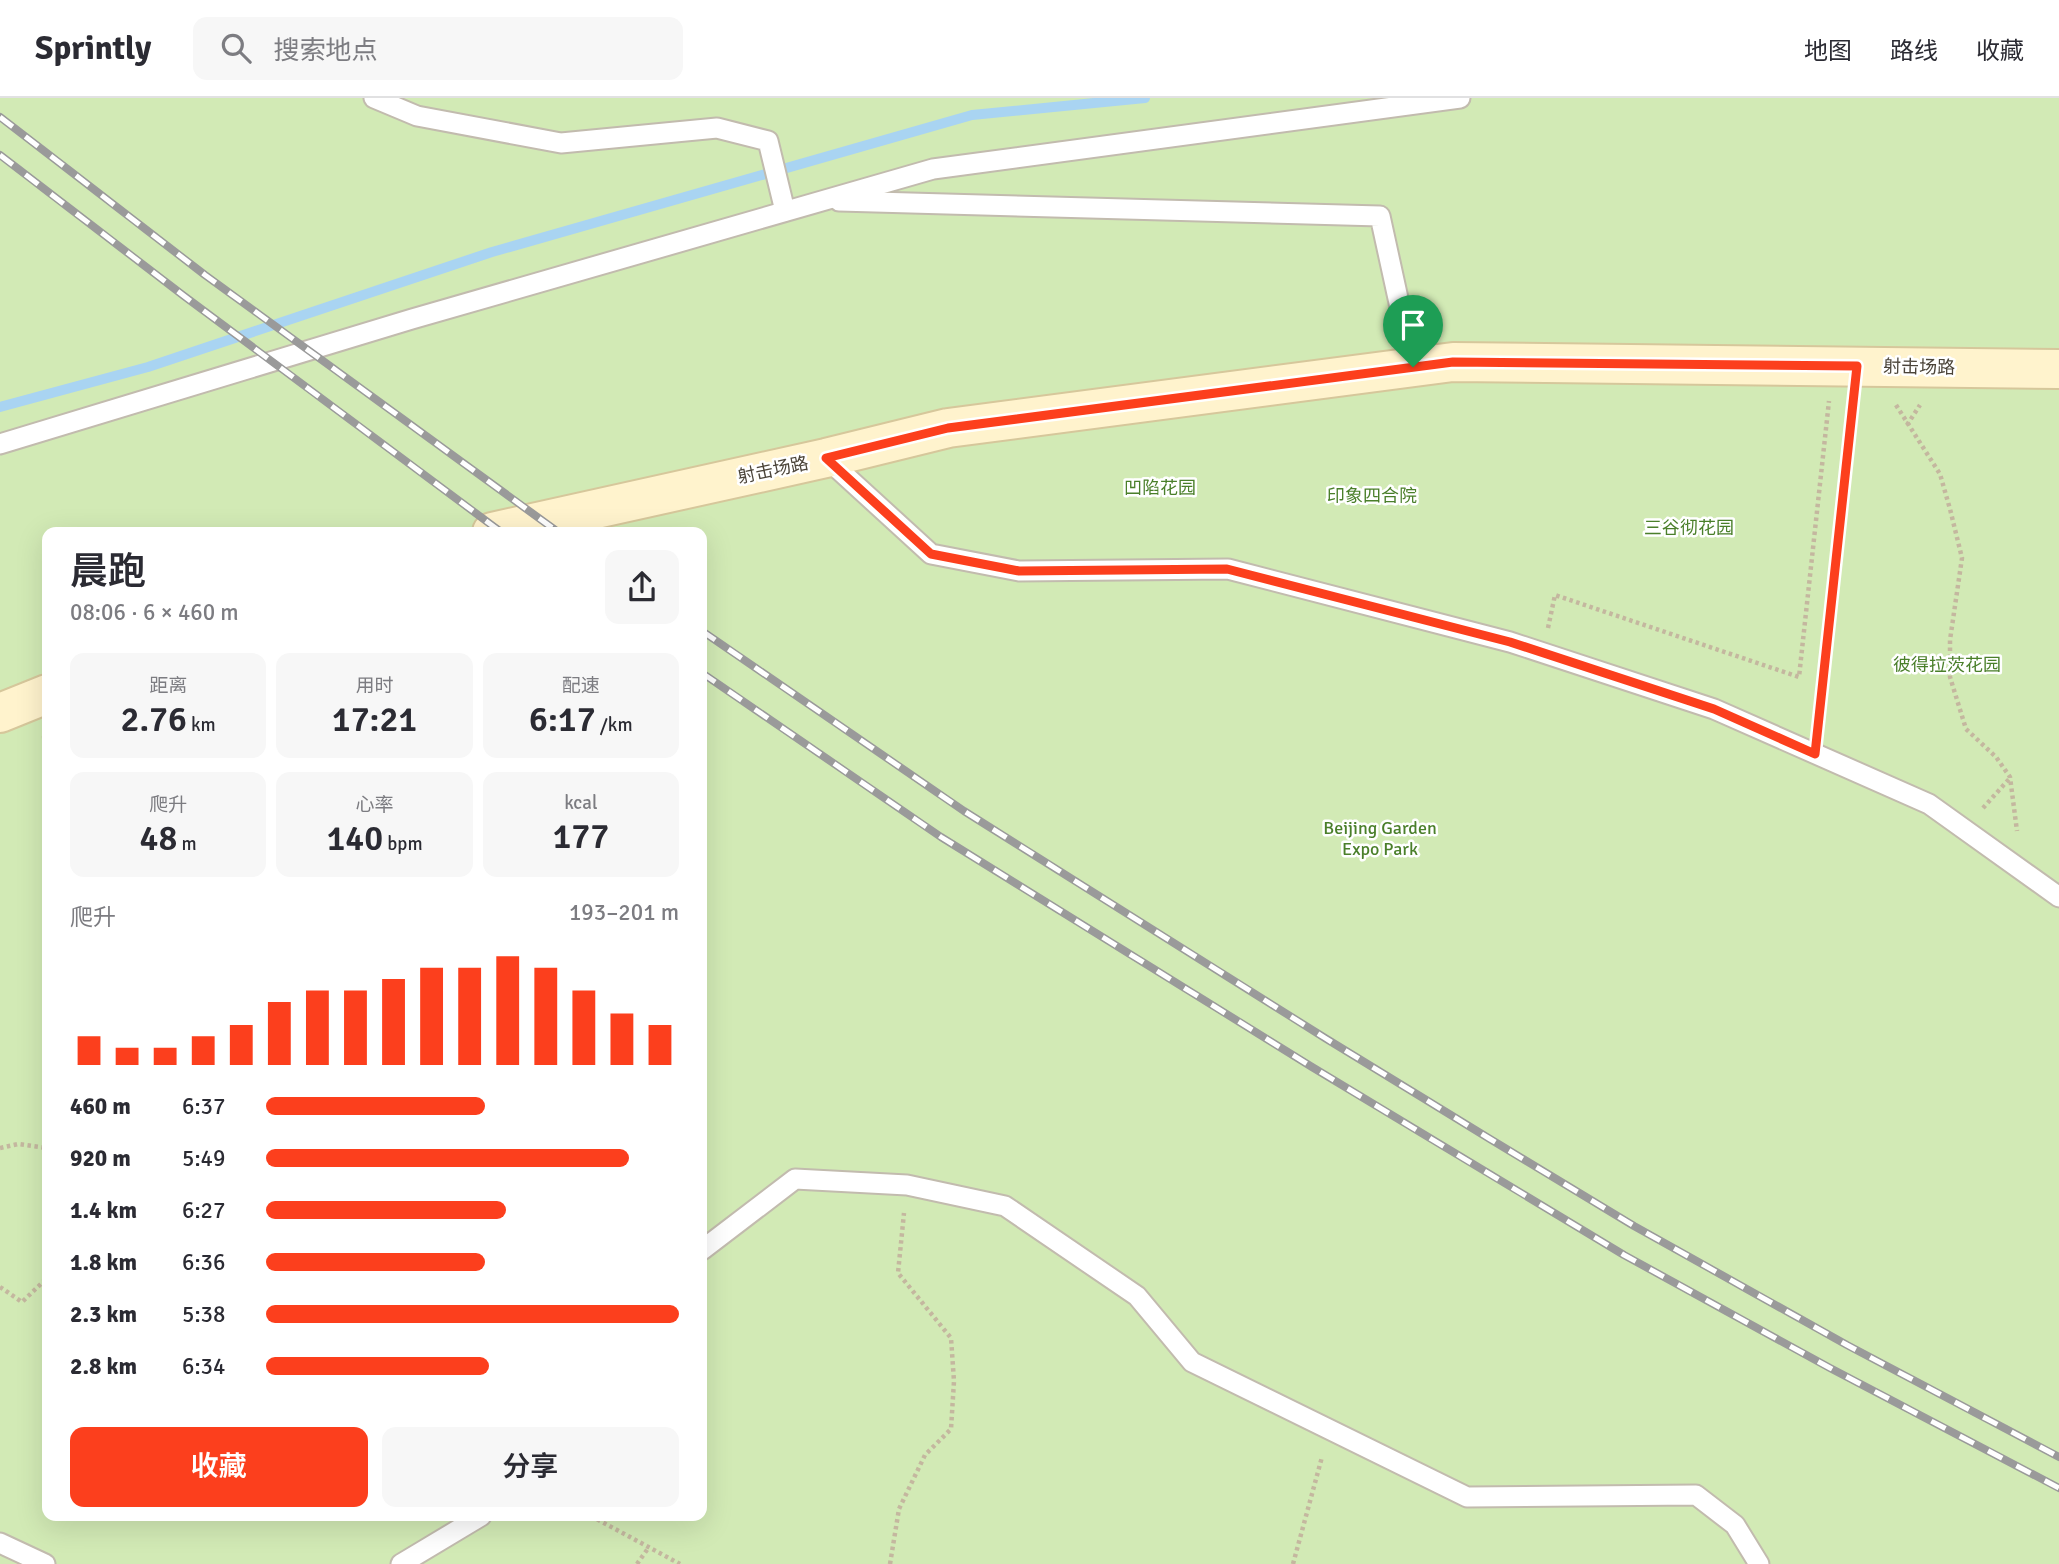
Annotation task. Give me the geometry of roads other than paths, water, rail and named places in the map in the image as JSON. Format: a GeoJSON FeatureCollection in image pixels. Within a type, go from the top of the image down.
{"type":"FeatureCollection","features":[{"type":"Feature","properties":{"kind":"street","name":"射击场路"},"geometry":{"type":"LineString","coordinates":[[515,527],[948,428],[1453,362],[2059,369]]}},
{"type":"Feature","properties":{"kind":"street"},"geometry":{"type":"LineString","coordinates":[[0,713],[42,696]]}},
{"type":"Feature","properties":{"kind":"lane"},"geometry":{"type":"LineString","coordinates":[[374,98],[417,116],[561,143],[717,128],[768,141],[785,211]]}},
{"type":"Feature","properties":{"kind":"lane"},"geometry":{"type":"LineString","coordinates":[[0,444],[412,319],[933,169],[1460,98]]}},
{"type":"Feature","properties":{"kind":"lane"},"geometry":{"type":"LineString","coordinates":[[818,201],[1380,216],[1413,367]]}},
{"type":"Feature","properties":{"kind":"lane"},"geometry":{"type":"LineString","coordinates":[[826,458],[931,554],[1019,571],[1227,569],[1510,642],[1714,709],[1929,804],[2059,897]]}},
{"type":"Feature","properties":{"kind":"lane"},"geometry":{"type":"LineString","coordinates":[[707,1246],[795,1179],[907,1185],[1005,1206],[1137,1296],[1192,1362],[1467,1497],[1696,1495],[1735,1524],[1759,1564]]}},
{"type":"Feature","properties":{"kind":"lane"},"geometry":{"type":"LineString","coordinates":[[401,1564],[473,1521]]}},
{"type":"Feature","properties":{"kind":"lane"},"geometry":{"type":"LineString","coordinates":[[0,1543],[45,1564]]}},
{"type":"Feature","properties":{"kind":"waterway"},"geometry":{"type":"LineString","coordinates":[[0,407],[148,367],[492,252],[972,115],[1145,98]]}},
{"type":"Feature","properties":{"kind":"railway"},"geometry":{"type":"LineString","coordinates":[[0,117],[205,275],[551,527]]}},
{"type":"Feature","properties":{"kind":"railway"},"geometry":{"type":"LineString","coordinates":[[0,155],[494,527]]}},
{"type":"Feature","properties":{"kind":"railway"},"geometry":{"type":"LineString","coordinates":[[707,634],[964,811],[1490,1139],[1634,1226],[1847,1345],[2059,1457]]}},
{"type":"Feature","properties":{"kind":"railway"},"geometry":{"type":"LineString","coordinates":[[707,676],[941,837],[1312,1067],[1624,1255],[1830,1368],[2059,1488]]}},
{"type":"Feature","properties":{"kind":"park label","name":"凹陷花园"},"geometry":{"type":"Point","coordinates":[1160,488]}},
{"type":"Feature","properties":{"kind":"park label","name":"印象四合院"},"geometry":{"type":"Point","coordinates":[1372,496]}},
{"type":"Feature","properties":{"kind":"park label","name":"三谷彻花园"},"geometry":{"type":"Point","coordinates":[1689,528]}},
{"type":"Feature","properties":{"kind":"park label","name":"彼得拉茨花园"},"geometry":{"type":"Point","coordinates":[1947,665]}},
{"type":"Feature","properties":{"kind":"park label","name":"Beijing Garden Expo Park"},"geometry":{"type":"Point","coordinates":[1380,838]}}]}
